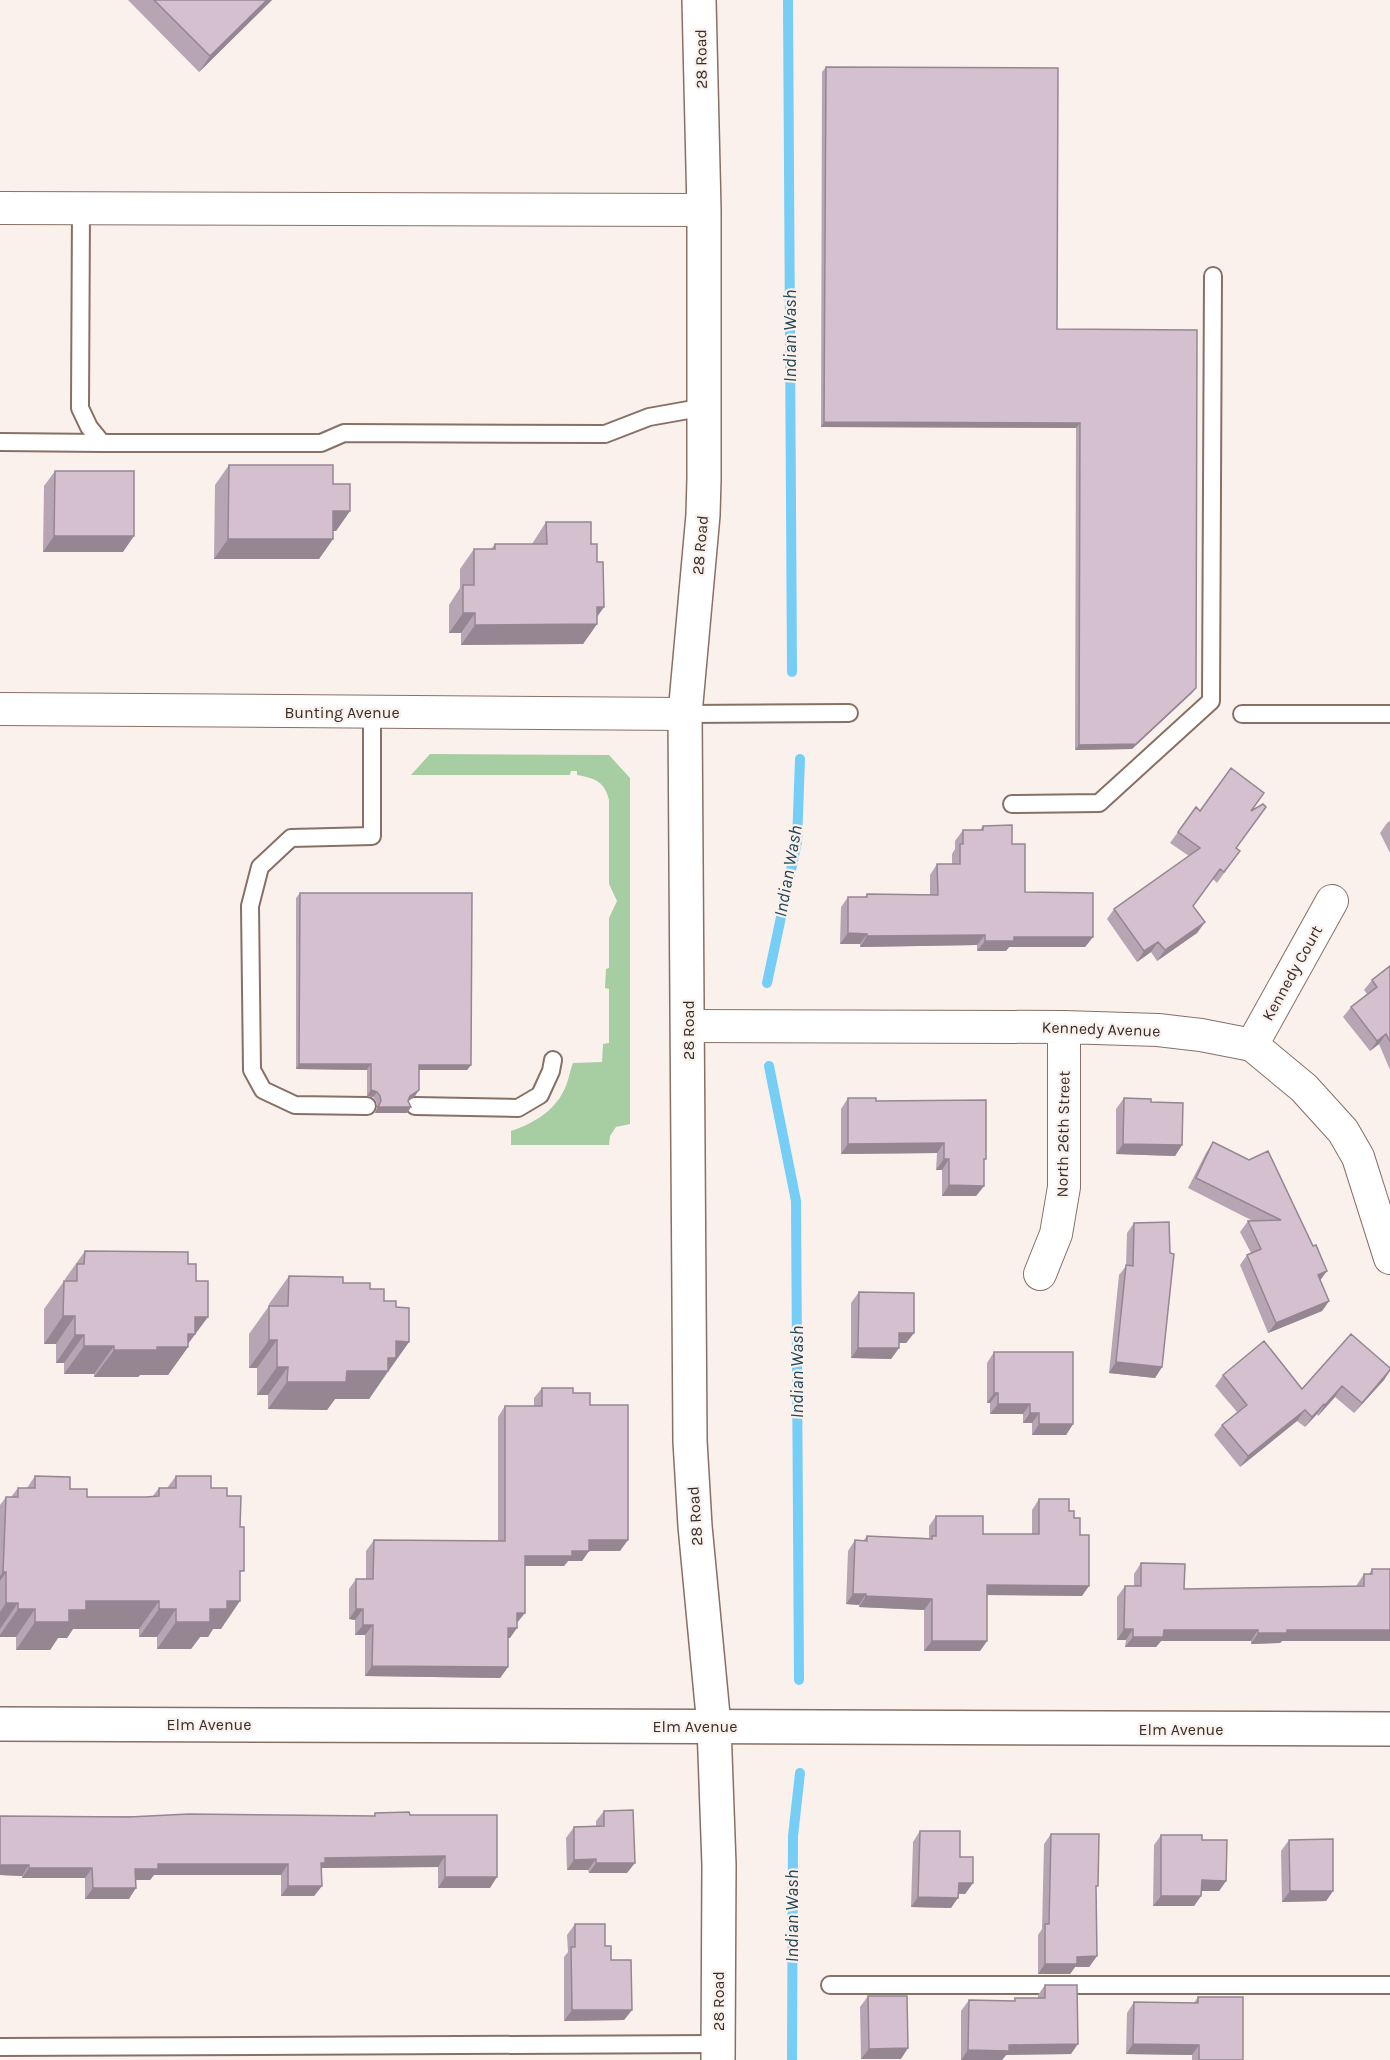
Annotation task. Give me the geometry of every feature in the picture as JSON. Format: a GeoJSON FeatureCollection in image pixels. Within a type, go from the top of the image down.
{"type":"FeatureCollection","features":[{"type":"Feature","properties":{"kind":"main road","name":"28 Road"},"geometry":{"type":"LineString","coordinates":[[699,0],[704,210],[705,407],[702,515],[685,714],[690,1441],[695,1526],[714,1726],[719,1865],[718,2052]]}},
{"type":"Feature","properties":{"kind":"main road","name":"Elm Avenue"},"geometry":{"type":"LineString","coordinates":[[0,1724],[1390,1729]]}},
{"type":"Feature","properties":{"kind":"street"},"geometry":{"type":"LineString","coordinates":[[0,208],[704,210]]}},
{"type":"Feature","properties":{"kind":"street","name":"Bunting Avenue"},"geometry":{"type":"LineString","coordinates":[[0,709],[685,714]]}},
{"type":"Feature","properties":{"kind":"street","name":"Kennedy Court"},"geometry":{"type":"LineString","coordinates":[[1252,1045],[1332,901]]}},
{"type":"Feature","properties":{"kind":"street","name":"Kennedy Avenue"},"geometry":{"type":"LineString","coordinates":[[688,1026],[1064,1027],[1158,1030],[1201,1035],[1252,1045],[1304,1088],[1343,1131],[1358,1157],[1390,1258]]}},
{"type":"Feature","properties":{"kind":"street","name":"North 26th Street"},"geometry":{"type":"LineString","coordinates":[[1040,1274],[1056,1234],[1065,1187],[1064,1027]]}},
{"type":"Feature","properties":{"kind":"lane"},"geometry":{"type":"LineString","coordinates":[[81,209],[80,408],[89,427],[102,442]]}},
{"type":"Feature","properties":{"kind":"lane"},"geometry":{"type":"LineString","coordinates":[[1012,804],[1100,803],[1211,700],[1213,276]]}},
{"type":"Feature","properties":{"kind":"lane"},"geometry":{"type":"LineString","coordinates":[[0,442],[321,442],[344,433],[605,434],[649,417],[705,407]]}},
{"type":"Feature","properties":{"kind":"lane"},"geometry":{"type":"LineString","coordinates":[[367,1106],[295,1106],[263,1090],[252,1070],[250,906],[260,867],[291,838],[372,836],[372,712]]}},
{"type":"Feature","properties":{"kind":"lane"},"geometry":{"type":"LineString","coordinates":[[685,714],[849,713]]}},
{"type":"Feature","properties":{"kind":"lane"},"geometry":{"type":"LineString","coordinates":[[1242,714],[1390,714]]}},
{"type":"Feature","properties":{"kind":"lane"},"geometry":{"type":"LineString","coordinates":[[415,1106],[519,1108],[540,1095],[551,1071],[553,1060]]}},
{"type":"Feature","properties":{"kind":"lane"},"geometry":{"type":"LineString","coordinates":[[830,1985],[1390,1985]]}},
{"type":"Feature","properties":{"kind":"lane"},"geometry":{"type":"LineString","coordinates":[[0,2047],[718,2052]]}},
{"type":"Feature","properties":{"kind":"green space"},"geometry":{"type":"Polygon","coordinates":[[[430,754],[609,755],[630,778],[630,1124],[616,1127],[610,1136],[609,1145],[511,1145],[511,1131],[536,1120],[557,1102],[566,1086],[573,1063],[602,1062],[603,1044],[609,1043],[609,989],[605,988],[606,969],[609,968],[609,918],[617,901],[609,884],[609,800],[605,789],[598,782],[577,775],[577,771],[571,771],[570,775],[411,775],[430,754]]]}},
{"type":"Feature","properties":{"kind":"building"},"geometry":{"type":"Polygon","coordinates":[[[154,0],[267,0],[210,56],[154,0]]]}},
{"type":"Feature","properties":{"kind":"building"},"geometry":{"type":"Polygon","coordinates":[[[826,67],[1058,68],[1057,329],[1197,330],[1196,688],[1136,744],[1079,745],[1080,423],[824,422],[826,67]]]}},
{"type":"Feature","properties":{"kind":"building"},"geometry":{"type":"Polygon","coordinates":[[[229,465],[333,465],[333,484],[350,484],[350,511],[333,511],[333,539],[228,539],[229,465]]]}},
{"type":"Feature","properties":{"kind":"building"},"geometry":{"type":"Polygon","coordinates":[[[55,471],[134,471],[134,536],[54,536],[55,471]]]}},
{"type":"Feature","properties":{"kind":"building"},"geometry":{"type":"Polygon","coordinates":[[[546,522],[591,522],[591,544],[597,544],[597,562],[603,562],[604,607],[597,607],[597,624],[475,625],[475,613],[463,613],[463,585],[474,585],[474,549],[495,549],[495,544],[547,544],[546,522]]]}},
{"type":"Feature","properties":{"kind":"building"},"geometry":{"type":"Polygon","coordinates":[[[1231,768],[1264,793],[1251,811],[1263,804],[1266,807],[1236,848],[1240,851],[1224,872],[1220,869],[1193,906],[1205,922],[1165,950],[1158,942],[1144,951],[1114,909],[1200,848],[1178,832],[1196,807],[1200,811],[1231,768]]]}},
{"type":"Feature","properties":{"kind":"building"},"geometry":{"type":"Polygon","coordinates":[[[1012,825],[1012,844],[1025,844],[1025,892],[1093,893],[1093,937],[1014,937],[1014,941],[985,941],[985,935],[867,936],[867,934],[848,933],[848,897],[867,897],[867,894],[938,895],[937,864],[960,864],[963,830],[983,830],[983,826],[1012,825]]]}},
{"type":"Feature","properties":{"kind":"building"},"geometry":{"type":"Polygon","coordinates":[[[300,893],[472,893],[471,1065],[419,1065],[419,1090],[410,1096],[408,1101],[411,1107],[378,1107],[381,1101],[380,1096],[371,1090],[371,1064],[299,1064],[300,893]]]}},
{"type":"Feature","properties":{"kind":"building"},"geometry":{"type":"Polygon","coordinates":[[[1390,966],[1390,1042],[1386,1034],[1377,1041],[1351,1007],[1377,987],[1372,980],[1390,966]]]}},
{"type":"Feature","properties":{"kind":"building"},"geometry":{"type":"Polygon","coordinates":[[[848,1098],[876,1098],[876,1101],[986,1100],[984,1186],[949,1185],[949,1159],[944,1159],[944,1143],[848,1144],[848,1098]]]}},
{"type":"Feature","properties":{"kind":"building"},"geometry":{"type":"Polygon","coordinates":[[[1124,1098],[1183,1103],[1182,1145],[1123,1144],[1124,1098]]]}},
{"type":"Feature","properties":{"kind":"building"},"geometry":{"type":"Polygon","coordinates":[[[1213,1142],[1249,1160],[1268,1151],[1327,1271],[1318,1275],[1329,1301],[1276,1323],[1247,1255],[1261,1249],[1248,1221],[1281,1220],[1196,1178],[1213,1142]]]}},
{"type":"Feature","properties":{"kind":"building"},"geometry":{"type":"Polygon","coordinates":[[[1169,1222],[1170,1253],[1174,1254],[1162,1367],[1116,1362],[1126,1265],[1133,1266],[1134,1223],[1169,1222]]]}},
{"type":"Feature","properties":{"kind":"building"},"geometry":{"type":"Polygon","coordinates":[[[85,1251],[188,1252],[188,1264],[196,1264],[196,1281],[208,1281],[208,1317],[195,1317],[195,1334],[188,1334],[188,1347],[114,1350],[114,1346],[84,1346],[84,1335],[75,1335],[75,1316],[63,1316],[64,1281],[77,1281],[77,1264],[84,1264],[85,1251]]]}},
{"type":"Feature","properties":{"kind":"building"},"geometry":{"type":"Polygon","coordinates":[[[289,1276],[343,1277],[343,1283],[370,1283],[370,1289],[384,1289],[384,1301],[396,1301],[396,1307],[409,1308],[409,1342],[396,1341],[396,1358],[388,1358],[388,1371],[347,1371],[346,1382],[287,1382],[288,1367],[277,1367],[277,1340],[269,1340],[269,1306],[288,1306],[289,1276]]]}},
{"type":"Feature","properties":{"kind":"building"},"geometry":{"type":"Polygon","coordinates":[[[859,1292],[914,1293],[914,1333],[899,1333],[899,1348],[858,1348],[859,1292]]]}},
{"type":"Feature","properties":{"kind":"building"},"geometry":{"type":"Polygon","coordinates":[[[1351,1334],[1390,1370],[1362,1403],[1342,1386],[1312,1417],[1305,1410],[1248,1456],[1222,1425],[1247,1405],[1223,1375],[1264,1341],[1302,1389],[1351,1334]]]}},
{"type":"Feature","properties":{"kind":"building"},"geometry":{"type":"Polygon","coordinates":[[[994,1352],[1073,1352],[1073,1424],[1039,1424],[1039,1413],[1030,1413],[1030,1404],[998,1404],[998,1393],[994,1393],[994,1352]]]}},
{"type":"Feature","properties":{"kind":"building"},"geometry":{"type":"Polygon","coordinates":[[[542,1388],[573,1388],[573,1393],[590,1393],[590,1405],[628,1405],[628,1540],[589,1540],[589,1551],[572,1551],[572,1556],[525,1556],[525,1613],[517,1613],[517,1628],[508,1628],[508,1667],[372,1666],[373,1625],[363,1625],[363,1609],[356,1609],[356,1579],[373,1579],[374,1540],[505,1541],[505,1406],[542,1406],[542,1388]]]}},
{"type":"Feature","properties":{"kind":"building"},"geometry":{"type":"Polygon","coordinates":[[[35,1476],[70,1477],[70,1489],[87,1489],[87,1497],[146,1497],[159,1496],[159,1488],[176,1488],[176,1476],[211,1476],[211,1488],[227,1488],[227,1496],[241,1496],[240,1527],[244,1527],[244,1571],[240,1571],[240,1601],[227,1601],[227,1609],[210,1609],[210,1622],[176,1622],[176,1609],[159,1609],[159,1601],[86,1601],[86,1610],[69,1610],[69,1622],[35,1622],[35,1609],[18,1609],[18,1603],[6,1603],[6,1572],[3,1572],[6,1497],[18,1497],[18,1488],[35,1488],[35,1476]]]}},
{"type":"Feature","properties":{"kind":"building"},"geometry":{"type":"Polygon","coordinates":[[[1039,1499],[1069,1499],[1069,1511],[1074,1511],[1074,1518],[1080,1518],[1080,1535],[1089,1535],[1089,1586],[987,1585],[987,1641],[932,1641],[932,1599],[853,1594],[855,1540],[867,1541],[867,1536],[932,1539],[932,1536],[936,1536],[936,1516],[983,1516],[983,1534],[1039,1534],[1039,1499]]]}},
{"type":"Feature","properties":{"kind":"building"},"geometry":{"type":"Polygon","coordinates":[[[1141,1563],[1185,1564],[1184,1589],[1364,1586],[1364,1574],[1372,1574],[1372,1569],[1390,1569],[1390,1630],[1287,1630],[1287,1633],[1258,1633],[1258,1630],[1164,1630],[1163,1637],[1133,1637],[1133,1629],[1124,1629],[1125,1586],[1141,1586],[1141,1563]]]}},
{"type":"Feature","properties":{"kind":"building"},"geometry":{"type":"Polygon","coordinates":[[[633,1810],[635,1863],[596,1863],[596,1859],[574,1860],[574,1827],[604,1826],[604,1811],[633,1810]]]}},
{"type":"Feature","properties":{"kind":"building"},"geometry":{"type":"Polygon","coordinates":[[[409,1812],[410,1815],[497,1815],[497,1877],[445,1877],[445,1856],[325,1858],[325,1863],[321,1863],[322,1886],[288,1886],[288,1864],[158,1864],[158,1869],[135,1869],[136,1888],[93,1888],[92,1868],[29,1868],[29,1865],[0,1865],[0,1816],[129,1817],[189,1814],[375,1816],[375,1813],[409,1812]]]}},
{"type":"Feature","properties":{"kind":"building"},"geometry":{"type":"Polygon","coordinates":[[[920,1831],[960,1831],[960,1857],[973,1857],[973,1883],[959,1883],[958,1898],[918,1897],[920,1831]]]}},
{"type":"Feature","properties":{"kind":"building"},"geometry":{"type":"Polygon","coordinates":[[[1051,1834],[1099,1834],[1098,1886],[1096,1886],[1097,1956],[1077,1957],[1077,1964],[1045,1964],[1045,1924],[1049,1924],[1051,1834]]]}},
{"type":"Feature","properties":{"kind":"building"},"geometry":{"type":"Polygon","coordinates":[[[1161,1835],[1202,1835],[1202,1840],[1227,1840],[1226,1881],[1202,1880],[1201,1896],[1161,1896],[1161,1835]]]}},
{"type":"Feature","properties":{"kind":"building"},"geometry":{"type":"Polygon","coordinates":[[[1333,1839],[1333,1891],[1290,1891],[1289,1840],[1333,1839]]]}},
{"type":"Feature","properties":{"kind":"building"},"geometry":{"type":"Polygon","coordinates":[[[575,1924],[605,1924],[605,1946],[611,1946],[611,1960],[631,1960],[632,2010],[572,2010],[571,1947],[575,1947],[575,1924]]]}},
{"type":"Feature","properties":{"kind":"building"},"geometry":{"type":"Polygon","coordinates":[[[1045,1985],[1077,1985],[1078,2044],[1009,2045],[1009,2051],[968,2050],[969,2000],[1015,2001],[1015,1998],[1045,1998],[1045,1985]]]}},
{"type":"Feature","properties":{"kind":"building"},"geometry":{"type":"Polygon","coordinates":[[[868,1996],[907,1996],[908,2048],[869,2049],[868,1996]]]}},
{"type":"Feature","properties":{"kind":"building"},"geometry":{"type":"Polygon","coordinates":[[[1198,1997],[1243,1997],[1243,2060],[1199,2060],[1199,2045],[1133,2044],[1134,2002],[1198,2003],[1198,1997]]]}},
{"type":"Feature","properties":{"kind":"waterway","name":"Indian Wash"},"geometry":{"type":"LineString","coordinates":[[788,0],[792,672]]}},
{"type":"Feature","properties":{"kind":"waterway","name":"Indian Wash"},"geometry":{"type":"LineString","coordinates":[[767,983],[797,842],[800,759]]}},
{"type":"Feature","properties":{"kind":"waterway","name":"Indian Wash"},"geometry":{"type":"LineString","coordinates":[[769,1066],[796,1201],[799,1680]]}},
{"type":"Feature","properties":{"kind":"waterway","name":"Indian Wash"},"geometry":{"type":"LineString","coordinates":[[792,2060],[793,1836],[800,1773]]}}]}
